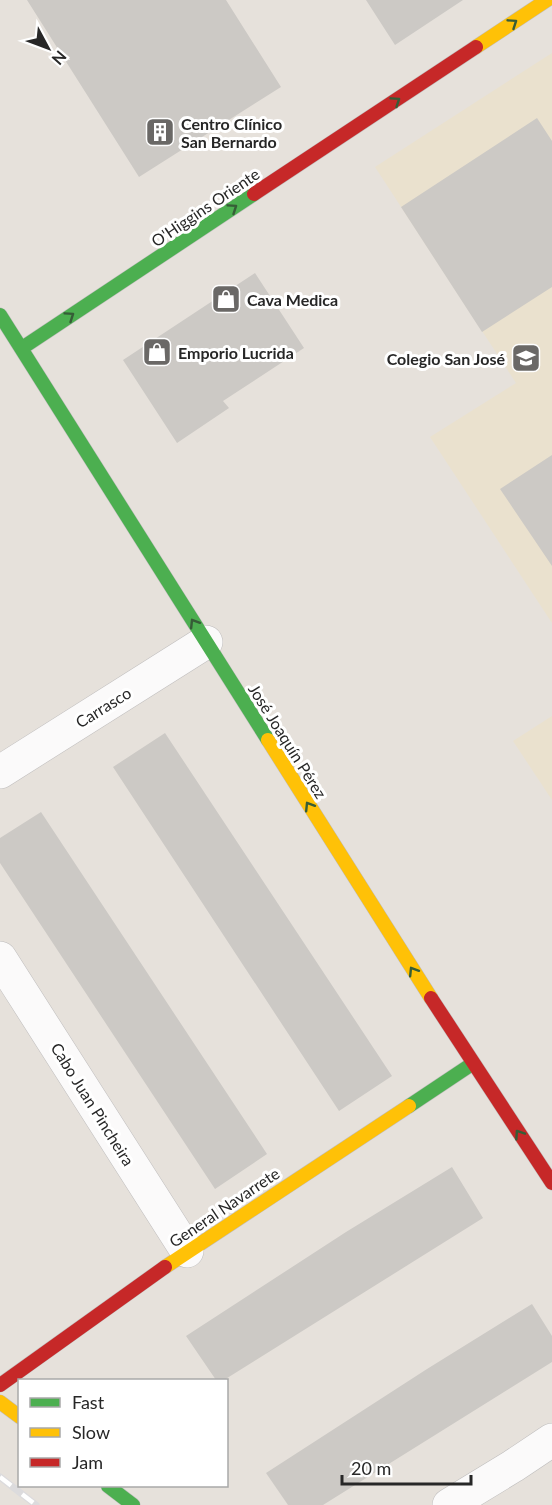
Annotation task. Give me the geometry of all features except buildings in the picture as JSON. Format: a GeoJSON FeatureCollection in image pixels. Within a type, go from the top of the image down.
{"type":"FeatureCollection","features":[{"type":"Feature","properties":{"kind":"street","name":"O'Higgins Oriente"},"geometry":{"type":"LineString","coordinates":[[7,357],[548,0]]}},
{"type":"Feature","properties":{"kind":"street","name":"José Joaquín Pérez"},"geometry":{"type":"LineString","coordinates":[[0,315],[472,1064],[552,1183]]}},
{"type":"Feature","properties":{"kind":"street","name":"Carrasco"},"geometry":{"type":"LineString","coordinates":[[0,772],[206,642]]}},
{"type":"Feature","properties":{"kind":"street","name":"Cabo Juan Pincheira"},"geometry":{"type":"LineString","coordinates":[[0,958],[187,1251]]}},
{"type":"Feature","properties":{"kind":"street","name":"General Navarrete"},"geometry":{"type":"LineString","coordinates":[[0,1385],[187,1251],[472,1064]]}},
{"type":"Feature","properties":{"kind":"street"},"geometry":{"type":"LineString","coordinates":[[0,1402],[18,1416]]}},
{"type":"Feature","properties":{"kind":"street"},"geometry":{"type":"LineString","coordinates":[[449,1505],[552,1440]]}},
{"type":"Feature","properties":{"kind":"street"},"geometry":{"type":"LineString","coordinates":[[110,1487],[133,1505]]}},
{"type":"Feature","properties":{"kind":"shaded area","name":"Colegio San José"},"geometry":{"type":"Polygon","coordinates":[[[552,53],[552,623],[430,437],[516,383],[375,167],[552,53]]]}},
{"type":"Feature","properties":{"kind":"shaded area"},"geometry":{"type":"Polygon","coordinates":[[[552,716],[552,800],[513,741],[552,716]]]}},
{"type":"Feature","properties":{"kind":"railway"},"geometry":{"type":"LineString","coordinates":[[0,1477],[36,1505]]}},
{"type":"Feature","properties":{"kind":"traffic: fast"},"geometry":{"type":"LineString","coordinates":[[22,348],[254,194]]}},
{"type":"Feature","properties":{"kind":"traffic: fast"},"geometry":{"type":"LineString","coordinates":[[0,315],[268,740]]}},
{"type":"Feature","properties":{"kind":"traffic: fast"},"geometry":{"type":"LineString","coordinates":[[409,1106],[472,1064]]}},
{"type":"Feature","properties":{"kind":"traffic: fast"},"geometry":{"type":"LineString","coordinates":[[109,1487],[133,1505]]}},
{"type":"Feature","properties":{"kind":"traffic: slow"},"geometry":{"type":"LineString","coordinates":[[476,47],[547,0]]}},
{"type":"Feature","properties":{"kind":"traffic: slow"},"geometry":{"type":"LineString","coordinates":[[268,740],[431,998]]}},
{"type":"Feature","properties":{"kind":"traffic: slow"},"geometry":{"type":"LineString","coordinates":[[165,1267],[409,1106]]}},
{"type":"Feature","properties":{"kind":"traffic: slow"},"geometry":{"type":"LineString","coordinates":[[0,1402],[18,1416]]}},
{"type":"Feature","properties":{"kind":"traffic: jam"},"geometry":{"type":"LineString","coordinates":[[254,194],[476,47]]}},
{"type":"Feature","properties":{"kind":"traffic: jam"},"geometry":{"type":"LineString","coordinates":[[431,998],[552,1183]]}},
{"type":"Feature","properties":{"kind":"traffic: jam"},"geometry":{"type":"LineString","coordinates":[[0,1385],[165,1267]]}},
{"type":"Feature","properties":{"kind":"place","name":"Centro Clínico San Bernardo"},"geometry":{"type":"Point","coordinates":[160,132]}},
{"type":"Feature","properties":{"kind":"place","name":"Cava Medica"},"geometry":{"type":"Point","coordinates":[226,299]}},
{"type":"Feature","properties":{"kind":"place","name":"Emporio Lucrida"},"geometry":{"type":"Point","coordinates":[157,352]}},
{"type":"Feature","properties":{"kind":"place","name":"Colegio San José"},"geometry":{"type":"Point","coordinates":[526,358]}}]}
